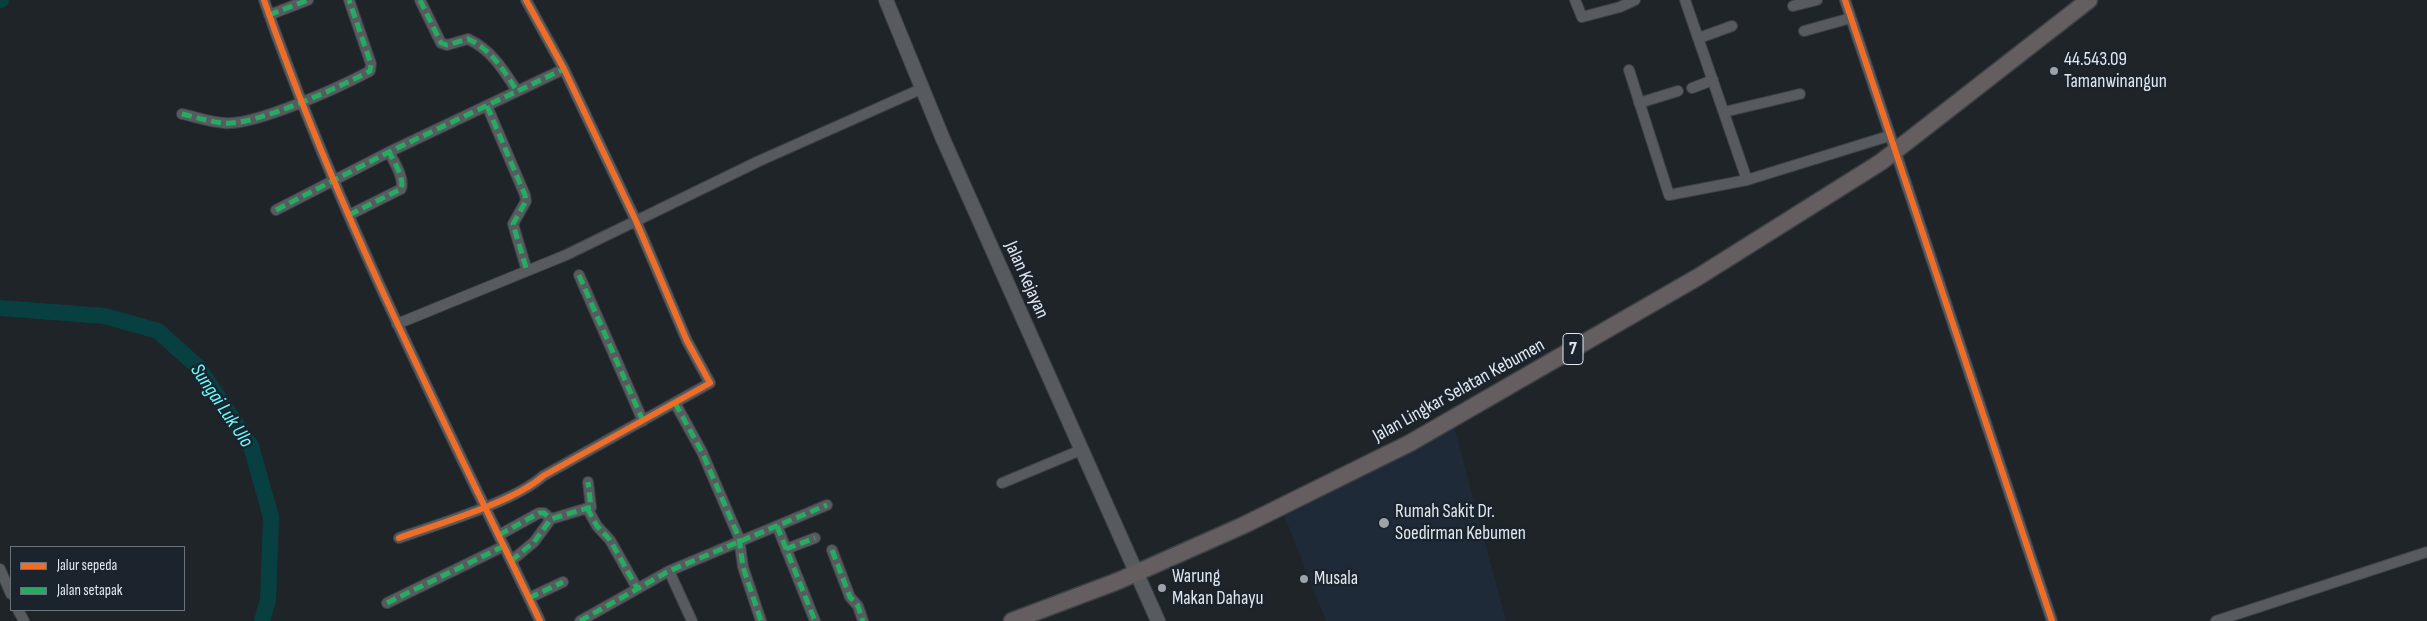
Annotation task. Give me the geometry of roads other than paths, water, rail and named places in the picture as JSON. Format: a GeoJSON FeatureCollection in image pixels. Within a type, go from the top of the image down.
{"type":"FeatureCollection","features":[{"type":"Feature","properties":{"kind":"highway","name":"Jalan Lingkar Selatan Kebumen"},"geometry":{"type":"LineString","coordinates":[[1012,621],[1136,573],[1244,525],[1410,443],[1698,278],[1894,152],[2089,0]]}},
{"type":"Feature","properties":{"kind":"main road","name":"Jalan Kejayan"},"geometry":{"type":"LineString","coordinates":[[886,0],[921,89],[1158,621]]}},
{"type":"Feature","properties":{"kind":"street"},"geometry":{"type":"LineString","coordinates":[[264,0],[335,181],[397,324],[540,621]]}},
{"type":"Feature","properties":{"kind":"street"},"geometry":{"type":"LineString","coordinates":[[269,15],[308,0]]}},
{"type":"Feature","properties":{"kind":"street"},"geometry":{"type":"LineString","coordinates":[[182,114],[224,123],[238,122],[303,102],[370,71],[371,64],[350,0]]}},
{"type":"Feature","properties":{"kind":"street"},"geometry":{"type":"LineString","coordinates":[[420,0],[441,43],[448,45],[468,39],[474,42],[498,62],[517,91]]}},
{"type":"Feature","properties":{"kind":"street"},"geometry":{"type":"LineString","coordinates":[[399,538],[484,507],[532,486],[543,476],[707,386],[708,378],[686,341],[636,221],[564,69],[526,0]]}},
{"type":"Feature","properties":{"kind":"street"},"geometry":{"type":"LineString","coordinates":[[1575,0],[1580,16],[1585,17],[1620,7],[1635,0]]}},
{"type":"Feature","properties":{"kind":"street"},"geometry":{"type":"LineString","coordinates":[[1684,0],[1699,38],[1747,180]]}},
{"type":"Feature","properties":{"kind":"street"},"geometry":{"type":"LineString","coordinates":[[1793,6],[1817,0]]}},
{"type":"Feature","properties":{"kind":"street"},"geometry":{"type":"LineString","coordinates":[[1845,0],[1894,152],[2052,621]]}},
{"type":"Feature","properties":{"kind":"street"},"geometry":{"type":"LineString","coordinates":[[1804,31],[1851,18]]}},
{"type":"Feature","properties":{"kind":"street"},"geometry":{"type":"LineString","coordinates":[[1699,38],[1732,26]]}},
{"type":"Feature","properties":{"kind":"street"},"geometry":{"type":"LineString","coordinates":[[276,210],[389,152],[564,69]]}},
{"type":"Feature","properties":{"kind":"street"},"geometry":{"type":"LineString","coordinates":[[1629,70],[1667,195],[1747,180],[1889,136]]}},
{"type":"Feature","properties":{"kind":"street"},"geometry":{"type":"LineString","coordinates":[[1692,88],[1713,80]]}},
{"type":"Feature","properties":{"kind":"street"},"geometry":{"type":"LineString","coordinates":[[397,324],[566,255],[759,161],[921,89]]}},
{"type":"Feature","properties":{"kind":"street"},"geometry":{"type":"LineString","coordinates":[[1639,103],[1678,91]]}},
{"type":"Feature","properties":{"kind":"street"},"geometry":{"type":"LineString","coordinates":[[1724,112],[1800,94]]}},
{"type":"Feature","properties":{"kind":"street"},"geometry":{"type":"LineString","coordinates":[[487,106],[525,195],[526,201],[513,224],[527,270]]}},
{"type":"Feature","properties":{"kind":"street"},"geometry":{"type":"LineString","coordinates":[[349,214],[401,189],[400,177],[389,152]]}},
{"type":"Feature","properties":{"kind":"street"},"geometry":{"type":"LineString","coordinates":[[579,275],[642,421]]}},
{"type":"Feature","properties":{"kind":"street"},"geometry":{"type":"LineString","coordinates":[[676,403],[702,452],[739,540],[743,567],[761,621]]}},
{"type":"Feature","properties":{"kind":"street"},"geometry":{"type":"LineString","coordinates":[[1002,483],[1081,450]]}},
{"type":"Feature","properties":{"kind":"street"},"geometry":{"type":"LineString","coordinates":[[512,561],[534,542],[551,519],[591,505],[588,482]]}},
{"type":"Feature","properties":{"kind":"street"},"geometry":{"type":"LineString","coordinates":[[580,621],[669,571],[739,540],[827,505]]}},
{"type":"Feature","properties":{"kind":"street"},"geometry":{"type":"LineString","coordinates":[[586,508],[597,526],[610,540],[638,588]]}},
{"type":"Feature","properties":{"kind":"street"},"geometry":{"type":"LineString","coordinates":[[499,535],[540,512],[551,519]]}},
{"type":"Feature","properties":{"kind":"street"},"geometry":{"type":"LineString","coordinates":[[777,526],[815,621]]}},
{"type":"Feature","properties":{"kind":"street"},"geometry":{"type":"LineString","coordinates":[[786,549],[815,538]]}},
{"type":"Feature","properties":{"kind":"street"},"geometry":{"type":"LineString","coordinates":[[387,603],[504,546]]}},
{"type":"Feature","properties":{"kind":"street"},"geometry":{"type":"LineString","coordinates":[[832,550],[850,597],[858,606],[863,621]]}},
{"type":"Feature","properties":{"kind":"street"},"geometry":{"type":"LineString","coordinates":[[2216,621],[2427,552]]}},
{"type":"Feature","properties":{"kind":"street"},"geometry":{"type":"LineString","coordinates":[[0,569],[10,592]]}},
{"type":"Feature","properties":{"kind":"street"},"geometry":{"type":"LineString","coordinates":[[669,571],[692,621]]}},
{"type":"Feature","properties":{"kind":"street"},"geometry":{"type":"LineString","coordinates":[[529,598],[563,582]]}},
{"type":"Feature","properties":{"kind":"waterway","name":"Sungai Luk Ulo"},"geometry":{"type":"LineString","coordinates":[[0,308],[105,316],[158,331],[198,367],[251,446],[271,517],[268,600],[262,621]]}},
{"type":"Feature","properties":{"kind":"place","name":"44.543.09 Tamanwinangun"},"geometry":{"type":"Point","coordinates":[2054,71]}},
{"type":"Feature","properties":{"kind":"place","name":"Rumah Sakit Dr. Soedirman Kebumen"},"geometry":{"type":"Point","coordinates":[1384,523]}},
{"type":"Feature","properties":{"kind":"place","name":"Musala"},"geometry":{"type":"Point","coordinates":[1304,579]}},
{"type":"Feature","properties":{"kind":"place","name":"Warung Makan Dahayu"},"geometry":{"type":"Point","coordinates":[1162,588]}}]}
